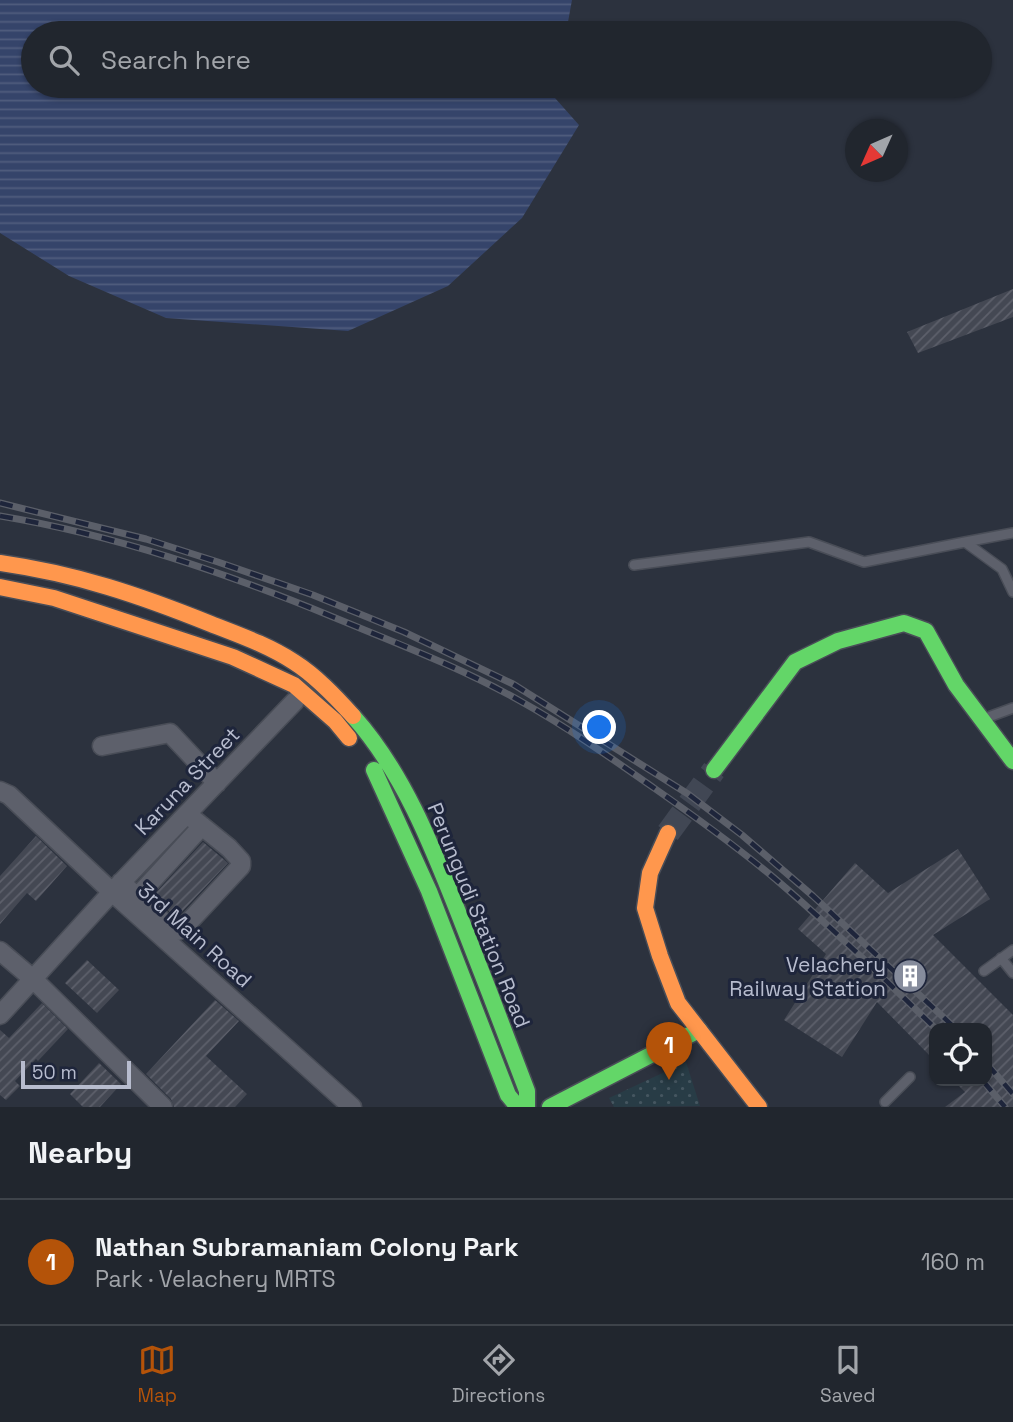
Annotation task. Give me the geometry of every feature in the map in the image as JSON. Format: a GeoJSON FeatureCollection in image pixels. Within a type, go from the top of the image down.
{"type":"FeatureCollection","features":[{"type":"Feature","properties":{"kind":"street","name":"Perungudi Station Road"},"geometry":{"type":"LineString","coordinates":[[0,562],[62,573],[171,608],[268,648],[304,668],[332,694],[361,726],[391,767],[417,817],[446,882],[527,1091],[527,1107]]}},
{"type":"Feature","properties":{"kind":"street","name":"Perungudi Station Road"},"geometry":{"type":"LineString","coordinates":[[0,587],[54,598],[233,657],[294,685],[335,721],[369,762],[380,780],[429,891],[508,1095],[518,1107]]}},
{"type":"Feature","properties":{"kind":"street"},"geometry":{"type":"LineString","coordinates":[[714,770],[795,662],[838,641],[904,623],[926,631],[956,685],[1013,761]]}},
{"type":"Feature","properties":{"kind":"street","name":"Karuna Street"},"geometry":{"type":"LineString","coordinates":[[0,1015],[117,887],[295,701]]}},
{"type":"Feature","properties":{"kind":"street"},"geometry":{"type":"LineString","coordinates":[[102,746],[170,733],[218,783]]}},
{"type":"Feature","properties":{"kind":"street","name":"3rd Main Road"},"geometry":{"type":"LineString","coordinates":[[5,793],[117,887],[352,1107]]}},
{"type":"Feature","properties":{"kind":"street"},"geometry":{"type":"LineString","coordinates":[[117,887],[138,897],[172,930],[177,931],[186,925],[240,866],[241,861],[187,814]]}},
{"type":"Feature","properties":{"kind":"street"},"geometry":{"type":"LineString","coordinates":[[138,897],[202,826]]}},
{"type":"Feature","properties":{"kind":"street"},"geometry":{"type":"LineString","coordinates":[[668,833],[650,873],[645,908],[660,956],[678,1003],[760,1107]]}},
{"type":"Feature","properties":{"kind":"street"},"geometry":{"type":"LineString","coordinates":[[166,836],[181,849]]}},
{"type":"Feature","properties":{"kind":"street"},"geometry":{"type":"LineString","coordinates":[[137,866],[153,880]]}},
{"type":"Feature","properties":{"kind":"street"},"geometry":{"type":"LineString","coordinates":[[0,951],[33,979],[163,1107]]}},
{"type":"Feature","properties":{"kind":"street"},"geometry":{"type":"LineString","coordinates":[[550,1107],[699,1030]]}},
{"type":"Feature","properties":{"kind":"lane"},"geometry":{"type":"LineString","coordinates":[[634,565],[809,542],[864,562],[1013,533]]}},
{"type":"Feature","properties":{"kind":"lane"},"geometry":{"type":"LineString","coordinates":[[965,542],[1002,569],[1013,592]]}},
{"type":"Feature","properties":{"kind":"lane"},"geometry":{"type":"LineString","coordinates":[[982,719],[1013,708]]}},
{"type":"Feature","properties":{"kind":"lane"},"geometry":{"type":"LineString","coordinates":[[984,971],[1013,950]]}},
{"type":"Feature","properties":{"kind":"lane"},"geometry":{"type":"LineString","coordinates":[[1001,958],[1013,973]]}},
{"type":"Feature","properties":{"kind":"lane"},"geometry":{"type":"LineString","coordinates":[[885,1105],[910,1077]]}},
{"type":"Feature","properties":{"kind":"shaded area"},"geometry":{"type":"Polygon","coordinates":[[[686,1062],[700,1106],[614,1107],[609,1098],[686,1062]]]}},
{"type":"Feature","properties":{"kind":"water"},"geometry":{"type":"Polygon","coordinates":[[[0,0],[572,0],[568,21],[21,21],[21,98],[555,98],[579,125],[522,218],[448,286],[348,331],[166,318],[69,276],[0,233],[0,0]]]}},
{"type":"Feature","properties":{"kind":"building"},"geometry":{"type":"Polygon","coordinates":[[[1013,289],[1013,317],[918,353],[907,332],[1013,289]]]}},
{"type":"Feature","properties":{"kind":"building"},"geometry":{"type":"Polygon","coordinates":[[[36,836],[67,866],[36,901],[27,893],[0,924],[0,876],[36,836]]]}},
{"type":"Feature","properties":{"kind":"building"},"geometry":{"type":"Polygon","coordinates":[[[203,842],[228,863],[176,918],[153,896],[203,842]]]}},
{"type":"Feature","properties":{"kind":"building","name":"Velachery Railway Station"},"geometry":{"type":"Polygon","coordinates":[[[958,849],[990,899],[933,935],[1013,1015],[1013,1107],[945,1107],[965,1092],[959,1086],[992,1086],[992,1023],[929,1023],[929,1055],[877,1002],[842,1057],[784,1020],[826,954],[798,929],[855,863],[888,893],[958,849]]]}},
{"type":"Feature","properties":{"kind":"building"},"geometry":{"type":"Polygon","coordinates":[[[87,960],[119,990],[97,1013],[65,983],[87,960]]]}},
{"type":"Feature","properties":{"kind":"building"},"geometry":{"type":"Polygon","coordinates":[[[215,1000],[239,1021],[206,1056],[247,1094],[235,1107],[174,1107],[171,1099],[146,1074],[215,1000]]]}},
{"type":"Feature","properties":{"kind":"building"},"geometry":{"type":"Polygon","coordinates":[[[42,1003],[68,1029],[15,1081],[20,1086],[6,1100],[0,1095],[0,1030],[9,1038],[42,1003]]]}},
{"type":"Feature","properties":{"kind":"building"},"geometry":{"type":"Polygon","coordinates":[[[99,1063],[121,1084],[100,1107],[83,1107],[70,1094],[99,1063]]]}},
{"type":"Feature","properties":{"kind":"tunnel"},"geometry":{"type":"LineString","coordinates":[[668,833],[714,770]]}},
{"type":"Feature","properties":{"kind":"railway"},"geometry":{"type":"LineString","coordinates":[[0,503],[146,539],[313,595],[404,632],[513,684],[688,794],[742,835],[813,896],[950,1023]]}},
{"type":"Feature","properties":{"kind":"railway"},"geometry":{"type":"LineString","coordinates":[[0,516],[128,545],[252,585],[429,656],[522,702],[605,754],[749,858],[820,918],[930,1023]]}},
{"type":"Feature","properties":{"kind":"railway"},"geometry":{"type":"LineString","coordinates":[[992,1070],[1013,1094]]}},
{"type":"Feature","properties":{"kind":"railway"},"geometry":{"type":"LineString","coordinates":[[987,1086],[1005,1107]]}},
{"type":"Feature","properties":{"kind":"traffic: fast"},"geometry":{"type":"LineString","coordinates":[[714,770],[795,662],[838,641],[904,623],[926,631],[956,685],[1013,761]]}},
{"type":"Feature","properties":{"kind":"traffic: fast"},"geometry":{"type":"LineString","coordinates":[[353,716],[388,763],[429,841],[527,1091],[527,1107]]}},
{"type":"Feature","properties":{"kind":"traffic: fast"},"geometry":{"type":"LineString","coordinates":[[374,770],[429,891],[508,1095],[518,1107]]}},
{"type":"Feature","properties":{"kind":"traffic: fast"},"geometry":{"type":"LineString","coordinates":[[550,1107],[699,1030]]}},
{"type":"Feature","properties":{"kind":"traffic: slow"},"geometry":{"type":"LineString","coordinates":[[0,563],[55,573],[107,587],[253,641],[302,668],[353,716]]}},
{"type":"Feature","properties":{"kind":"traffic: slow"},"geometry":{"type":"LineString","coordinates":[[0,587],[54,598],[233,657],[294,685],[335,721],[349,738]]}},
{"type":"Feature","properties":{"kind":"traffic: slow"},"geometry":{"type":"LineString","coordinates":[[668,833],[650,873],[645,908],[660,956],[678,1003],[759,1107]]}},
{"type":"Feature","properties":{"kind":"place","name":"Velachery Railway Station"},"geometry":{"type":"Point","coordinates":[910,976]}},
{"type":"Feature","properties":{"kind":"place","name":"Nathan Subramaniam Colony Park"},"geometry":{"type":"Point","coordinates":[669,1080]}}]}
